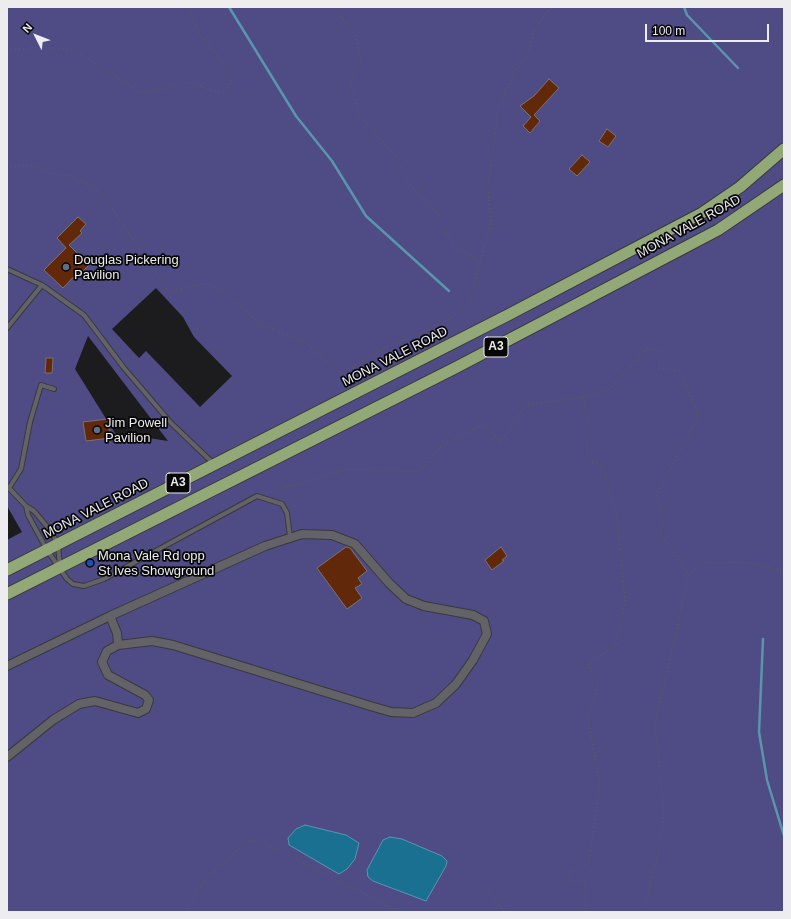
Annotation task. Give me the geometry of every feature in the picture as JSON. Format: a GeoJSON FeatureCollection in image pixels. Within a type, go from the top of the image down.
{"type":"FeatureCollection","features":[{"type":"Feature","properties":{"kind":"highway","name":"MONA VALE ROAD"},"geometry":{"type":"LineString","coordinates":[[7,570],[702,213],[740,187],[784,149]]}},
{"type":"Feature","properties":{"kind":"highway","name":"MONA VALE ROAD"},"geometry":{"type":"LineString","coordinates":[[7,594],[456,368],[711,234],[784,185]]}},
{"type":"Feature","properties":{"kind":"street"},"geometry":{"type":"LineString","coordinates":[[7,666],[110,616],[290,537],[302,534],[320,534],[344,538],[355,544],[389,583],[406,599],[424,606],[473,615],[484,621],[487,634],[473,660],[456,684],[436,703],[412,713],[391,712],[173,645],[152,641],[118,645],[106,651],[102,662],[108,675],[145,695],[149,700],[146,709],[138,713],[95,701],[79,704],[53,720],[7,757]]}},
{"type":"Feature","properties":{"kind":"street"},"geometry":{"type":"LineString","coordinates":[[110,616],[117,633],[118,645]]}},
{"type":"Feature","properties":{"kind":"lane"},"geometry":{"type":"LineString","coordinates":[[7,269],[42,285],[84,315],[124,368],[170,423],[214,464]]}},
{"type":"Feature","properties":{"kind":"lane"},"geometry":{"type":"LineString","coordinates":[[7,328],[42,285]]}},
{"type":"Feature","properties":{"kind":"lane"},"geometry":{"type":"LineString","coordinates":[[54,389],[41,385],[30,422],[21,469],[8,487],[26,506],[34,510],[50,530],[58,544],[60,567]]}},
{"type":"Feature","properties":{"kind":"lane"},"geometry":{"type":"LineString","coordinates":[[26,506],[28,515],[47,550],[67,579],[73,584],[84,586],[104,579],[257,496],[282,504],[287,514],[290,537]]}},
{"type":"Feature","properties":{"kind":"path"},"geometry":{"type":"LineString","coordinates":[[7,50],[41,47],[74,50],[141,93],[193,82],[207,89],[226,93],[233,76],[200,34],[188,7]]}},
{"type":"Feature","properties":{"kind":"path"},"geometry":{"type":"LineString","coordinates":[[333,7],[355,34],[361,61],[350,81],[359,114],[398,159],[406,180],[437,214],[452,245],[481,262]]}},
{"type":"Feature","properties":{"kind":"path"},"geometry":{"type":"LineString","coordinates":[[7,167],[34,165],[48,173],[70,176],[91,186],[107,201],[169,292],[206,284],[226,293],[261,325],[304,341],[341,373],[385,348],[422,332],[430,326],[440,324],[468,307],[491,222],[488,190],[498,109],[516,68],[524,62],[538,26],[548,11],[554,7]]}},
{"type":"Feature","properties":{"kind":"path"},"geometry":{"type":"LineString","coordinates":[[257,496],[348,469],[418,472],[440,447],[482,426],[501,442],[525,405],[582,397],[609,390],[648,348],[660,352],[658,368],[680,371],[699,416],[656,496],[665,518],[660,532],[689,575]]}},
{"type":"Feature","properties":{"kind":"path"},"geometry":{"type":"LineString","coordinates":[[582,397],[588,414],[587,460],[602,465],[617,515],[625,600],[616,645],[588,664],[598,684],[588,716],[600,784],[589,863],[572,870],[568,881],[585,882],[586,912]]}},
{"type":"Feature","properties":{"kind":"path"},"geometry":{"type":"LineString","coordinates":[[644,912],[659,847],[664,814],[655,725],[689,575],[701,563],[739,562],[760,565],[781,571],[784,574]]}},
{"type":"Feature","properties":{"kind":"path"},"geometry":{"type":"LineString","coordinates":[[184,912],[207,877],[249,840],[269,846],[399,912]]}},
{"type":"Feature","properties":{"kind":"path"},"geometry":{"type":"LineString","coordinates":[[484,889],[505,912]]}},
{"type":"Feature","properties":{"kind":"shaded area"},"geometry":{"type":"Polygon","coordinates":[[[7,7],[784,7],[784,912],[7,912],[7,540],[22,532],[7,506],[7,7]],[[156,288],[112,329],[139,358],[146,351],[200,407],[232,376],[194,337],[183,317],[156,288]],[[88,336],[75,369],[115,433],[168,441],[88,336]]]}},
{"type":"Feature","properties":{"kind":"water"},"geometry":{"type":"Polygon","coordinates":[[[305,825],[346,835],[359,843],[355,859],[347,869],[339,874],[289,845],[288,838],[296,829],[305,825]]]}},
{"type":"Feature","properties":{"kind":"water"},"geometry":{"type":"Polygon","coordinates":[[[390,837],[402,839],[442,856],[447,861],[446,866],[426,901],[373,881],[368,877],[367,870],[383,840],[390,837]]]}},
{"type":"Feature","properties":{"kind":"building"},"geometry":{"type":"Polygon","coordinates":[[[549,79],[559,88],[534,115],[540,121],[530,133],[523,126],[531,117],[520,106],[534,96],[549,79]]]}},
{"type":"Feature","properties":{"kind":"building"},"geometry":{"type":"Polygon","coordinates":[[[607,129],[616,136],[608,147],[599,141],[607,129]]]}},
{"type":"Feature","properties":{"kind":"building"},"geometry":{"type":"Polygon","coordinates":[[[582,155],[590,162],[577,176],[569,169],[582,155]]]}},
{"type":"Feature","properties":{"kind":"building","name":"Douglas Pickering Pavilion"},"geometry":{"type":"Polygon","coordinates":[[[78,217],[86,224],[80,231],[82,233],[69,245],[89,265],[82,272],[80,270],[63,288],[44,270],[66,248],[57,238],[78,217]]]}},
{"type":"Feature","properties":{"kind":"building"},"geometry":{"type":"Polygon","coordinates":[[[46,358],[53,358],[52,373],[45,373],[46,358]]]}},
{"type":"Feature","properties":{"kind":"building","name":"Jim Powell Pavilion"},"geometry":{"type":"Polygon","coordinates":[[[108,419],[110,438],[86,441],[83,422],[108,419]]]}},
{"type":"Feature","properties":{"kind":"building"},"geometry":{"type":"Polygon","coordinates":[[[346,547],[350,548],[367,571],[358,578],[362,584],[355,588],[362,598],[347,609],[317,568],[346,547]]]}},
{"type":"Feature","properties":{"kind":"building"},"geometry":{"type":"Polygon","coordinates":[[[501,547],[507,556],[502,560],[504,561],[492,570],[485,560],[501,547]]]}},
{"type":"Feature","properties":{"kind":"waterway"},"geometry":{"type":"LineString","coordinates":[[229,7],[296,116],[332,161],[366,216],[449,291]]}},
{"type":"Feature","properties":{"kind":"waterway"},"geometry":{"type":"LineString","coordinates":[[684,7],[687,15],[738,68]]}},
{"type":"Feature","properties":{"kind":"waterway"},"geometry":{"type":"LineString","coordinates":[[763,639],[759,732],[767,780],[784,836]]}},
{"type":"Feature","properties":{"kind":"place","name":"Douglas Pickering Pavilion"},"geometry":{"type":"Point","coordinates":[66,267]}},
{"type":"Feature","properties":{"kind":"place","name":"Jim Powell Pavilion"},"geometry":{"type":"Point","coordinates":[97,430]}},
{"type":"Feature","properties":{"kind":"place","name":"Mona Vale Rd opp St Ives Showground"},"geometry":{"type":"Point","coordinates":[90,563]}}]}
